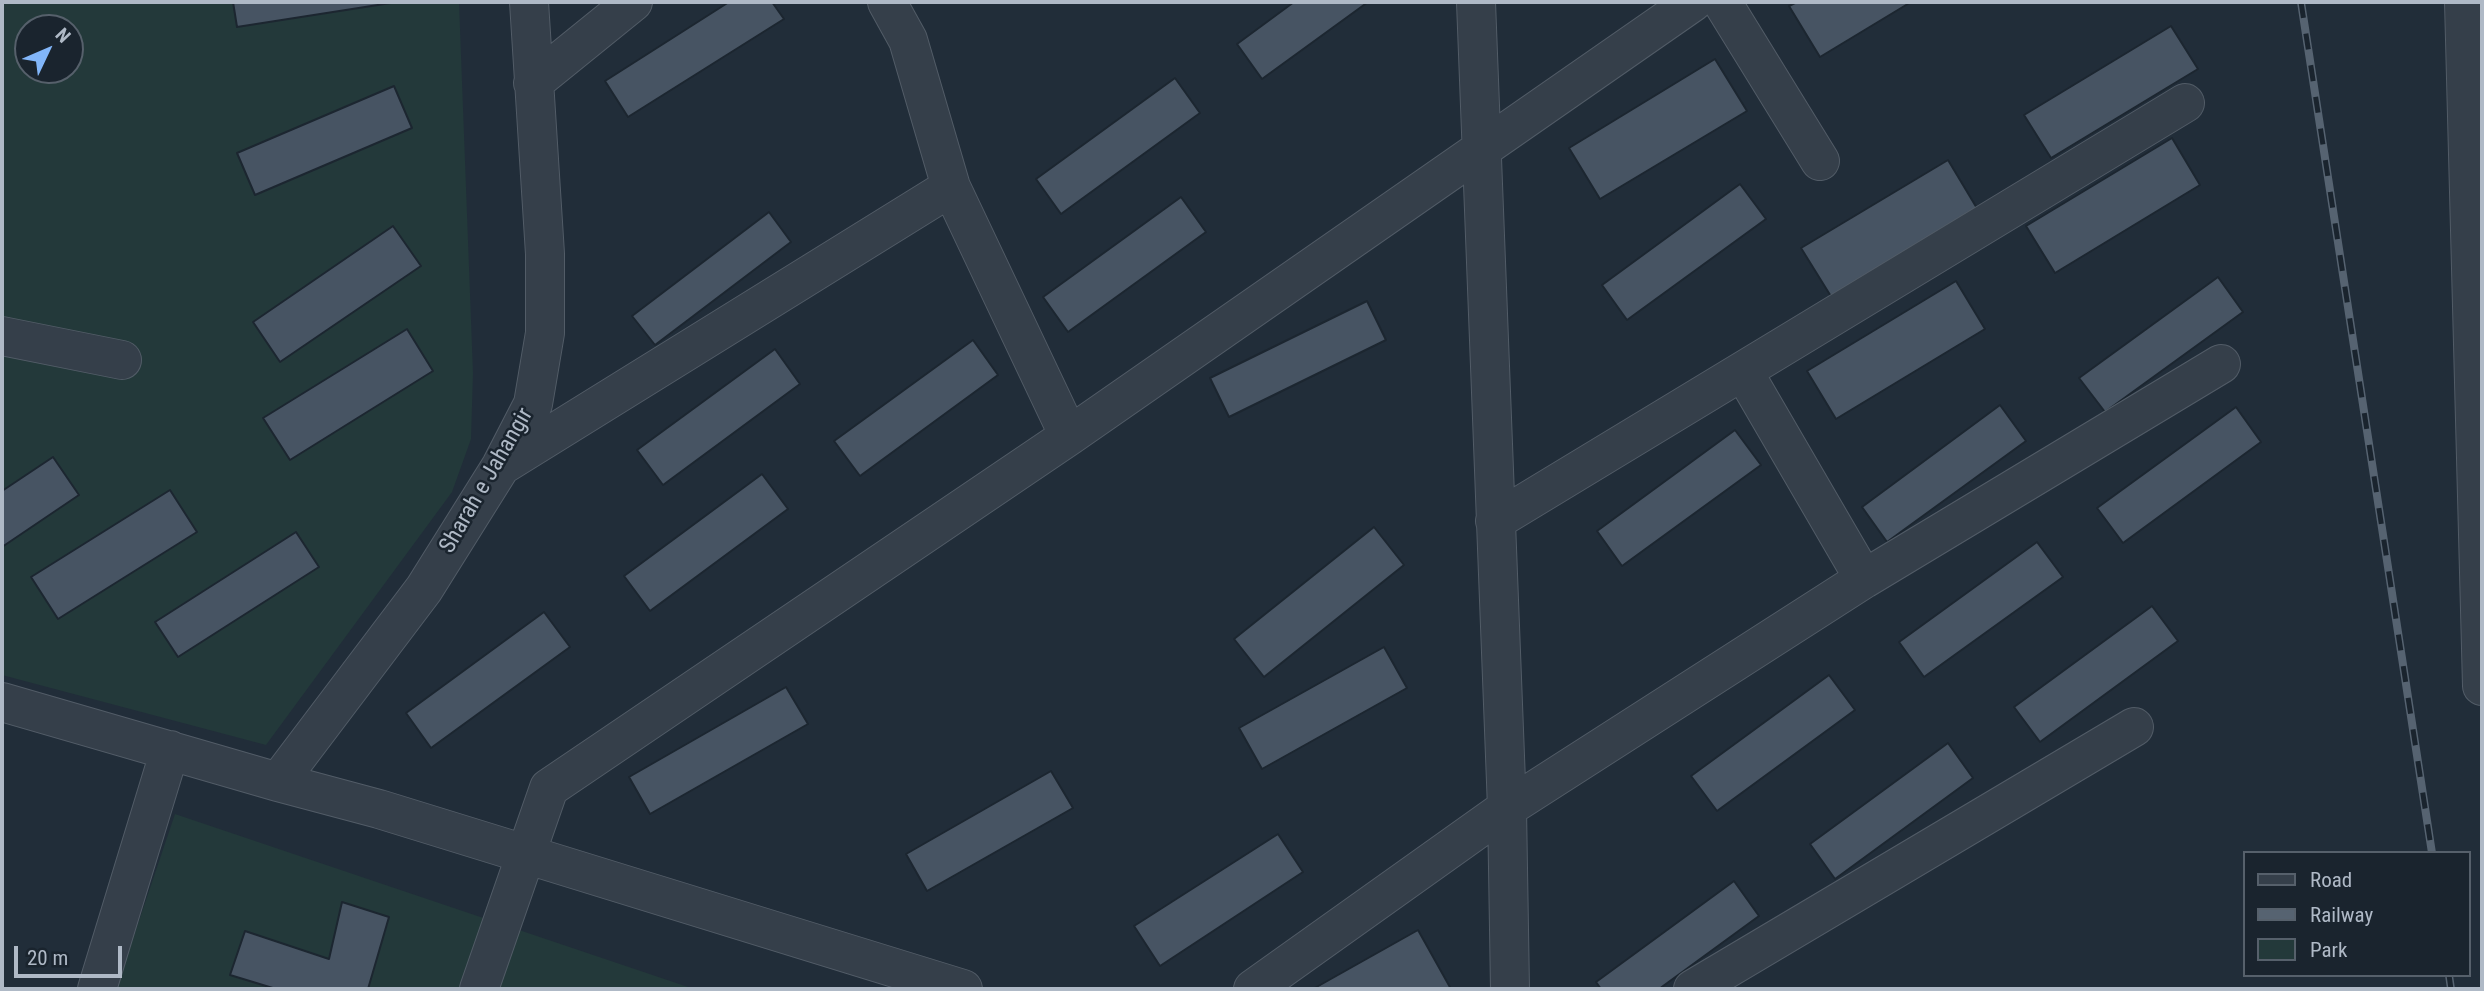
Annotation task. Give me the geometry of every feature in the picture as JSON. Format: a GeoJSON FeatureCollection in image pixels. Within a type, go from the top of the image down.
{"type":"FeatureCollection","features":[{"type":"Feature","properties":{"kind":"street","name":"Sharah e Jahangir"},"geometry":{"type":"LineString","coordinates":[[278,782],[424,589],[501,466],[533,404],[545,333],[545,254],[529,2]]}},
{"type":"Feature","properties":{"kind":"street"},"geometry":{"type":"LineString","coordinates":[[533,83],[633,2]]}},
{"type":"Feature","properties":{"kind":"street"},"geometry":{"type":"LineString","coordinates":[[887,2],[908,40],[951,187],[1069,436]]}},
{"type":"Feature","properties":{"kind":"street"},"geometry":{"type":"LineString","coordinates":[[1476,2],[1507,808],[1510,989]]}},
{"type":"Feature","properties":{"kind":"street"},"geometry":{"type":"LineString","coordinates":[[479,989],[548,788],[1069,436],[1693,2]]}},
{"type":"Feature","properties":{"kind":"street"},"geometry":{"type":"LineString","coordinates":[[1722,2],[1820,161]]}},
{"type":"Feature","properties":{"kind":"street"},"geometry":{"type":"LineString","coordinates":[[2464,2],[2474,127],[2482,686]]}},
{"type":"Feature","properties":{"kind":"street"},"geometry":{"type":"LineString","coordinates":[[1495,521],[2185,103]]}},
{"type":"Feature","properties":{"kind":"street"},"geometry":{"type":"LineString","coordinates":[[501,466],[951,187]]}},
{"type":"Feature","properties":{"kind":"street"},"geometry":{"type":"LineString","coordinates":[[2,336],[122,360]]}},
{"type":"Feature","properties":{"kind":"street"},"geometry":{"type":"LineString","coordinates":[[1253,989],[1507,808],[1864,579],[2221,364]]}},
{"type":"Feature","properties":{"kind":"street"},"geometry":{"type":"LineString","coordinates":[[1742,371],[1864,579]]}},
{"type":"Feature","properties":{"kind":"street"},"geometry":{"type":"LineString","coordinates":[[2,702],[526,853],[945,986]]}},
{"type":"Feature","properties":{"kind":"street"},"geometry":{"type":"LineString","coordinates":[[1693,989],[2134,727]]}},
{"type":"Feature","properties":{"kind":"street"},"geometry":{"type":"LineString","coordinates":[[97,989],[170,750]]}},
{"type":"Feature","properties":{"kind":"green space"},"geometry":{"type":"Polygon","coordinates":[[[2,2],[459,2],[473,373],[471,439],[452,492],[266,745],[2,675],[2,2]]]}},
{"type":"Feature","properties":{"kind":"green space"},"geometry":{"type":"Polygon","coordinates":[[[175,814],[694,989],[116,989],[175,814]]]}},
{"type":"Feature","properties":{"kind":"building"},"geometry":{"type":"Polygon","coordinates":[[[233,2],[397,2],[237,27],[233,2]]]}},
{"type":"Feature","properties":{"kind":"building"},"geometry":{"type":"Polygon","coordinates":[[[729,2],[772,2],[784,19],[628,117],[605,81],[729,2]]]}},
{"type":"Feature","properties":{"kind":"building"},"geometry":{"type":"Polygon","coordinates":[[[1294,2],[1368,2],[1262,79],[1237,44],[1294,2]]]}},
{"type":"Feature","properties":{"kind":"building"},"geometry":{"type":"Polygon","coordinates":[[[1797,2],[1911,2],[1820,57],[1789,6],[1797,2]]]}},
{"type":"Feature","properties":{"kind":"building"},"geometry":{"type":"Polygon","coordinates":[[[2171,26],[2198,69],[2051,158],[2024,115],[2171,26]]]}},
{"type":"Feature","properties":{"kind":"building"},"geometry":{"type":"Polygon","coordinates":[[[1715,59],[1747,111],[1600,199],[1569,148],[1715,59]]]}},
{"type":"Feature","properties":{"kind":"building"},"geometry":{"type":"Polygon","coordinates":[[[1175,78],[1200,113],[1061,214],[1036,179],[1175,78]]]}},
{"type":"Feature","properties":{"kind":"building"},"geometry":{"type":"Polygon","coordinates":[[[394,86],[412,128],[255,195],[237,153],[394,86]]]}},
{"type":"Feature","properties":{"kind":"building"},"geometry":{"type":"Polygon","coordinates":[[[2172,138],[2200,185],[2055,273],[2026,226],[2172,138]]]}},
{"type":"Feature","properties":{"kind":"building"},"geometry":{"type":"Polygon","coordinates":[[[1948,160],[1978,210],[1832,298],[1801,248],[1948,160]]]}},
{"type":"Feature","properties":{"kind":"building"},"geometry":{"type":"Polygon","coordinates":[[[1740,184],[1766,219],[1627,320],[1602,285],[1740,184]]]}},
{"type":"Feature","properties":{"kind":"building"},"geometry":{"type":"Polygon","coordinates":[[[1181,197],[1206,232],[1068,332],[1043,297],[1181,197]]]}},
{"type":"Feature","properties":{"kind":"building"},"geometry":{"type":"Polygon","coordinates":[[[769,212],[791,242],[655,345],[632,316],[769,212]]]}},
{"type":"Feature","properties":{"kind":"building"},"geometry":{"type":"Polygon","coordinates":[[[393,226],[421,266],[280,362],[253,322],[393,226]]]}},
{"type":"Feature","properties":{"kind":"building"},"geometry":{"type":"Polygon","coordinates":[[[2218,277],[2243,312],[2105,412],[2079,378],[2218,277]]]}},
{"type":"Feature","properties":{"kind":"building"},"geometry":{"type":"Polygon","coordinates":[[[1956,281],[1985,329],[1836,419],[1807,371],[1956,281]]]}},
{"type":"Feature","properties":{"kind":"building"},"geometry":{"type":"Polygon","coordinates":[[[1367,301],[1386,340],[1229,417],[1210,378],[1367,301]]]}},
{"type":"Feature","properties":{"kind":"building"},"geometry":{"type":"Polygon","coordinates":[[[407,329],[433,371],[290,460],[263,418],[407,329]]]}},
{"type":"Feature","properties":{"kind":"building"},"geometry":{"type":"Polygon","coordinates":[[[973,340],[998,375],[860,476],[834,441],[973,340]]]}},
{"type":"Feature","properties":{"kind":"building"},"geometry":{"type":"Polygon","coordinates":[[[775,349],[800,384],[663,485],[637,450],[775,349]]]}},
{"type":"Feature","properties":{"kind":"building"},"geometry":{"type":"Polygon","coordinates":[[[2000,405],[2026,441],[1887,542],[1862,507],[2000,405]]]}},
{"type":"Feature","properties":{"kind":"building"},"geometry":{"type":"Polygon","coordinates":[[[2236,407],[2261,442],[2123,543],[2097,508],[2236,407]]]}},
{"type":"Feature","properties":{"kind":"building"},"geometry":{"type":"Polygon","coordinates":[[[1735,430],[1761,465],[1622,566],[1597,531],[1735,430]]]}},
{"type":"Feature","properties":{"kind":"building"},"geometry":{"type":"Polygon","coordinates":[[[53,457],[79,495],[2,547],[2,491],[53,457]]]}},
{"type":"Feature","properties":{"kind":"building"},"geometry":{"type":"Polygon","coordinates":[[[762,474],[788,509],[650,611],[624,576],[762,474]]]}},
{"type":"Feature","properties":{"kind":"building"},"geometry":{"type":"Polygon","coordinates":[[[170,490],[197,532],[58,619],[31,577],[170,490]]]}},
{"type":"Feature","properties":{"kind":"building"},"geometry":{"type":"Polygon","coordinates":[[[1374,527],[1404,565],[1264,677],[1234,639],[1374,527]]]}},
{"type":"Feature","properties":{"kind":"building"},"geometry":{"type":"Polygon","coordinates":[[[296,532],[319,567],[178,657],[155,622],[296,532]]]}},
{"type":"Feature","properties":{"kind":"building"},"geometry":{"type":"Polygon","coordinates":[[[2037,542],[2063,577],[1924,677],[1899,642],[2037,542]]]}},
{"type":"Feature","properties":{"kind":"building"},"geometry":{"type":"Polygon","coordinates":[[[2152,606],[2178,641],[2040,742],[2014,707],[2152,606]]]}},
{"type":"Feature","properties":{"kind":"building"},"geometry":{"type":"Polygon","coordinates":[[[544,612],[570,647],[431,748],[406,713],[544,612]]]}},
{"type":"Feature","properties":{"kind":"building"},"geometry":{"type":"Polygon","coordinates":[[[1384,647],[1407,688],[1262,769],[1239,728],[1384,647]]]}},
{"type":"Feature","properties":{"kind":"building"},"geometry":{"type":"Polygon","coordinates":[[[1829,675],[1855,710],[1717,811],[1691,776],[1829,675]]]}},
{"type":"Feature","properties":{"kind":"building"},"geometry":{"type":"Polygon","coordinates":[[[786,687],[808,724],[650,814],[629,777],[786,687]]]}},
{"type":"Feature","properties":{"kind":"building"},"geometry":{"type":"Polygon","coordinates":[[[1948,743],[1973,778],[1835,879],[1810,844],[1948,743]]]}},
{"type":"Feature","properties":{"kind":"building"},"geometry":{"type":"Polygon","coordinates":[[[1051,771],[1073,808],[927,891],[906,854],[1051,771]]]}},
{"type":"Feature","properties":{"kind":"building"},"geometry":{"type":"Polygon","coordinates":[[[1278,834],[1303,872],[1160,966],[1134,926],[1278,834]]]}},
{"type":"Feature","properties":{"kind":"building"},"geometry":{"type":"Polygon","coordinates":[[[1734,881],[1759,916],[1659,989],[1601,989],[1596,982],[1734,881]]]}},
{"type":"Feature","properties":{"kind":"building"},"geometry":{"type":"Polygon","coordinates":[[[342,902],[389,917],[368,989],[276,989],[230,975],[245,931],[329,959],[342,902]]]}},
{"type":"Feature","properties":{"kind":"building"},"geometry":{"type":"Polygon","coordinates":[[[1418,930],[1451,989],[1313,989],[1418,930]]]}},
{"type":"Feature","properties":{"kind":"railway"},"geometry":{"type":"LineString","coordinates":[[2301,2],[2432,851]]}},
{"type":"Feature","properties":{"kind":"railway"},"geometry":{"type":"LineString","coordinates":[[2449,977],[2451,989]]}}]}
